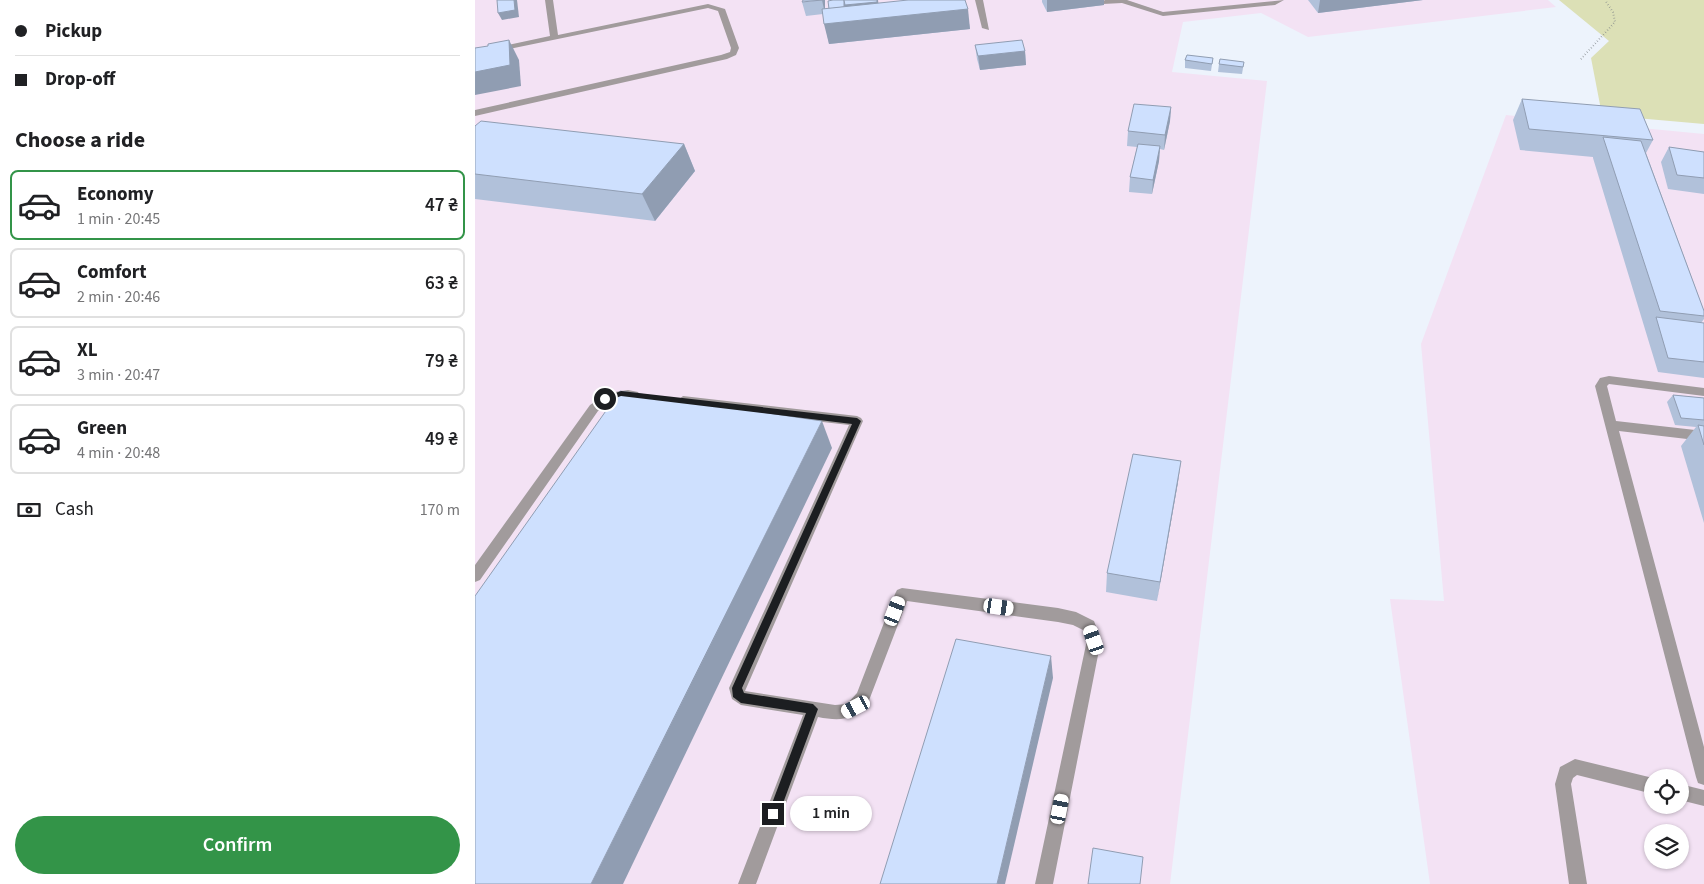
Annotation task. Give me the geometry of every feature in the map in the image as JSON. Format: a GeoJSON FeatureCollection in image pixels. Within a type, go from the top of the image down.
{"type":"FeatureCollection","features":[{"type":"Feature","properties":{"kind":"lane"},"geometry":{"type":"LineString","coordinates":[[549,0],[554,38]]}},
{"type":"Feature","properties":{"kind":"lane"},"geometry":{"type":"LineString","coordinates":[[979,0],[985,28]]}},
{"type":"Feature","properties":{"kind":"lane"},"geometry":{"type":"LineString","coordinates":[[1106,2],[1122,0],[1163,14],[1275,3],[1281,0]]}},
{"type":"Feature","properties":{"kind":"lane"},"geometry":{"type":"LineString","coordinates":[[475,54],[708,6],[721,9],[735,48],[733,53],[724,57],[475,113]]}},
{"type":"Feature","properties":{"kind":"lane"},"geometry":{"type":"LineString","coordinates":[[1704,392],[1609,380],[1604,381],[1601,386],[1704,777]]}},
{"type":"Feature","properties":{"kind":"lane"},"geometry":{"type":"LineString","coordinates":[[475,576],[594,408],[605,399],[621,394],[649,397]]}},
{"type":"Feature","properties":{"kind":"lane"},"geometry":{"type":"LineString","coordinates":[[667,399],[857,421],[737,688],[737,694],[741,698],[845,713],[856,707],[863,698],[902,594],[1058,614],[1076,619],[1089,626],[1094,640],[1044,884]]}},
{"type":"Feature","properties":{"kind":"lane"},"geometry":{"type":"LineString","coordinates":[[1612,425],[1704,436]]}},
{"type":"Feature","properties":{"kind":"lane"},"geometry":{"type":"LineString","coordinates":[[747,884],[813,709]]}},
{"type":"Feature","properties":{"kind":"lane"},"geometry":{"type":"LineString","coordinates":[[1578,884],[1563,784],[1566,773],[1575,767],[1644,784]]}},
{"type":"Feature","properties":{"kind":"lane"},"geometry":{"type":"LineString","coordinates":[[1689,794],[1704,798]]}},
{"type":"Feature","properties":{"kind":"path"},"geometry":{"type":"LineString","coordinates":[[1581,59],[1615,22],[1613,12],[1605,0]]}},
{"type":"Feature","properties":{"kind":"shaded area"},"geometry":{"type":"Polygon","coordinates":[[[475,0],[1548,0],[1556,7],[1308,37],[1261,13],[1183,22],[1172,72],[1267,81],[1170,884],[475,884],[475,0]]]}},
{"type":"Feature","properties":{"kind":"shaded area"},"geometry":{"type":"Polygon","coordinates":[[[1506,115],[1704,134],[1704,884],[1430,884],[1390,599],[1444,601],[1421,344],[1506,115]]]}},
{"type":"Feature","properties":{"kind":"green space"},"geometry":{"type":"Polygon","coordinates":[[[1559,0],[1704,0],[1704,124],[1602,115],[1591,58],[1609,41],[1559,0]]]}},
{"type":"Feature","properties":{"kind":"building"},"geometry":{"type":"Polygon","coordinates":[[[497,0],[514,0],[515,10],[498,13],[497,0]]]}},
{"type":"Feature","properties":{"kind":"building"},"geometry":{"type":"Polygon","coordinates":[[[803,0],[822,0],[802,2],[803,0]]]}},
{"type":"Feature","properties":{"kind":"building"},"geometry":{"type":"Polygon","coordinates":[[[844,0],[844,7],[829,9],[828,1],[844,0]]]}},
{"type":"Feature","properties":{"kind":"building"},"geometry":{"type":"Polygon","coordinates":[[[844,0],[877,0],[877,2],[845,5],[844,0]]]}},
{"type":"Feature","properties":{"kind":"building"},"geometry":{"type":"Polygon","coordinates":[[[908,0],[965,0],[968,9],[824,24],[822,9],[908,0]]]}},
{"type":"Feature","properties":{"kind":"building"},"geometry":{"type":"Polygon","coordinates":[[[509,40],[510,65],[475,72],[475,48],[509,40]]]}},
{"type":"Feature","properties":{"kind":"building"},"geometry":{"type":"Polygon","coordinates":[[[1022,40],[1025,51],[978,56],[975,45],[1022,40]]]}},
{"type":"Feature","properties":{"kind":"building"},"geometry":{"type":"Polygon","coordinates":[[[1187,55],[1213,58],[1212,64],[1185,60],[1187,55]]]}},
{"type":"Feature","properties":{"kind":"building"},"geometry":{"type":"Polygon","coordinates":[[[1220,59],[1244,62],[1243,67],[1219,64],[1220,59]]]}},
{"type":"Feature","properties":{"kind":"building"},"geometry":{"type":"Polygon","coordinates":[[[1522,99],[1640,109],[1653,140],[1529,129],[1522,99]]]}},
{"type":"Feature","properties":{"kind":"building"},"geometry":{"type":"Polygon","coordinates":[[[1134,104],[1171,107],[1165,135],[1128,131],[1134,104]]]}},
{"type":"Feature","properties":{"kind":"building"},"geometry":{"type":"Polygon","coordinates":[[[481,121],[684,144],[642,194],[475,174],[475,126],[481,121]]]}},
{"type":"Feature","properties":{"kind":"building"},"geometry":{"type":"Polygon","coordinates":[[[1603,137],[1641,141],[1704,311],[1704,316],[1660,311],[1603,137]]]}},
{"type":"Feature","properties":{"kind":"building"},"geometry":{"type":"Polygon","coordinates":[[[1138,144],[1160,146],[1153,180],[1130,177],[1138,144]]]}},
{"type":"Feature","properties":{"kind":"building"},"geometry":{"type":"Polygon","coordinates":[[[1669,147],[1704,152],[1704,178],[1677,175],[1669,147]]]}},
{"type":"Feature","properties":{"kind":"building"},"geometry":{"type":"Polygon","coordinates":[[[1656,317],[1704,323],[1704,362],[1668,358],[1656,317]]]}},
{"type":"Feature","properties":{"kind":"building"},"geometry":{"type":"Polygon","coordinates":[[[620,391],[822,421],[591,884],[475,884],[475,596],[620,391]]]}},
{"type":"Feature","properties":{"kind":"building"},"geometry":{"type":"Polygon","coordinates":[[[1673,395],[1704,398],[1704,420],[1681,418],[1673,395]]]}},
{"type":"Feature","properties":{"kind":"building"},"geometry":{"type":"Polygon","coordinates":[[[1698,425],[1704,426],[1704,445],[1698,425]]]}},
{"type":"Feature","properties":{"kind":"building"},"geometry":{"type":"Polygon","coordinates":[[[1133,454],[1181,461],[1160,582],[1107,573],[1133,454]]]}},
{"type":"Feature","properties":{"kind":"building"},"geometry":{"type":"Polygon","coordinates":[[[956,639],[1051,656],[997,884],[880,884],[956,639]]]}},
{"type":"Feature","properties":{"kind":"building"},"geometry":{"type":"Polygon","coordinates":[[[1093,848],[1143,857],[1140,884],[1088,884],[1093,848]]]}},
{"type":"Feature","properties":{"kind":"route"},"geometry":{"type":"LineString","coordinates":[[605,399],[621,394],[857,421],[737,688],[737,694],[741,698],[813,709],[773,814]]}}]}
